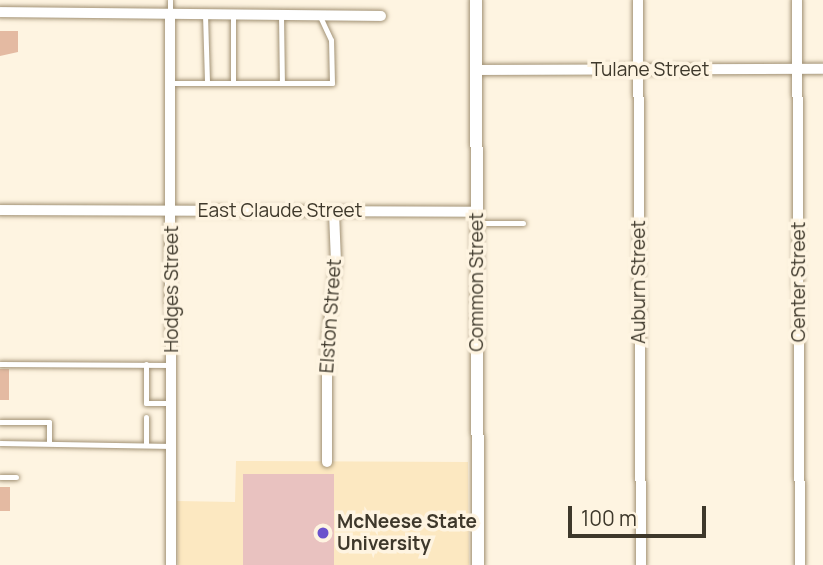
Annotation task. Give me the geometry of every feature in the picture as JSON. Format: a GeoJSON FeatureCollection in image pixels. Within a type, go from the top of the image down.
{"type":"FeatureCollection","features":[{"type":"Feature","properties":{"kind":"street","name":"Common Street"},"geometry":{"type":"LineString","coordinates":[[476,0],[478,565]]}},
{"type":"Feature","properties":{"kind":"street","name":"Auburn Street"},"geometry":{"type":"LineString","coordinates":[[638,0],[641,565]]}},
{"type":"Feature","properties":{"kind":"street","name":"Center Street"},"geometry":{"type":"LineString","coordinates":[[797,0],[800,565]]}},
{"type":"Feature","properties":{"kind":"street"},"geometry":{"type":"LineString","coordinates":[[0,12],[382,16]]}},
{"type":"Feature","properties":{"kind":"street","name":"Hodges Street"},"geometry":{"type":"LineString","coordinates":[[170,14],[171,565]]}},
{"type":"Feature","properties":{"kind":"street","name":"Tulane Street"},"geometry":{"type":"LineString","coordinates":[[476,71],[823,69]]}},
{"type":"Feature","properties":{"kind":"street","name":"East Claude Street"},"geometry":{"type":"LineString","coordinates":[[0,210],[334,212],[477,218]]}},
{"type":"Feature","properties":{"kind":"street","name":"Elston Street"},"geometry":{"type":"LineString","coordinates":[[327,462],[327,342],[336,262],[334,212]]}},
{"type":"Feature","properties":{"kind":"lane"},"geometry":{"type":"LineString","coordinates":[[170,0],[170,14]]}},
{"type":"Feature","properties":{"kind":"lane"},"geometry":{"type":"LineString","coordinates":[[205,15],[207,83]]}},
{"type":"Feature","properties":{"kind":"lane"},"geometry":{"type":"LineString","coordinates":[[233,15],[233,83]]}},
{"type":"Feature","properties":{"kind":"lane"},"geometry":{"type":"LineString","coordinates":[[281,15],[282,83]]}},
{"type":"Feature","properties":{"kind":"lane"},"geometry":{"type":"LineString","coordinates":[[171,83],[332,83],[331,40],[320,16]]}},
{"type":"Feature","properties":{"kind":"lane"},"geometry":{"type":"LineString","coordinates":[[477,218],[523,223]]}},
{"type":"Feature","properties":{"kind":"lane"},"geometry":{"type":"LineString","coordinates":[[0,364],[172,365]]}},
{"type":"Feature","properties":{"kind":"lane"},"geometry":{"type":"LineString","coordinates":[[146,365],[146,403],[172,403]]}},
{"type":"Feature","properties":{"kind":"lane"},"geometry":{"type":"LineString","coordinates":[[146,417],[146,445]]}},
{"type":"Feature","properties":{"kind":"lane"},"geometry":{"type":"LineString","coordinates":[[0,422],[49,422],[49,443]]}},
{"type":"Feature","properties":{"kind":"lane"},"geometry":{"type":"LineString","coordinates":[[0,443],[172,446]]}},
{"type":"Feature","properties":{"kind":"lane"},"geometry":{"type":"LineString","coordinates":[[0,477],[16,477]]}},
{"type":"Feature","properties":{"kind":"shaded area","name":"McNeese State University"},"geometry":{"type":"Polygon","coordinates":[[[236,461],[468,462],[469,565],[178,565],[177,501],[235,502],[236,461]]]}},
{"type":"Feature","properties":{"kind":"shaded area"},"geometry":{"type":"Polygon","coordinates":[[[243,474],[334,474],[334,565],[243,565],[243,474]]]}},
{"type":"Feature","properties":{"kind":"building"},"geometry":{"type":"Polygon","coordinates":[[[0,31],[18,31],[18,52],[0,56],[0,31]]]}},
{"type":"Feature","properties":{"kind":"building"},"geometry":{"type":"Polygon","coordinates":[[[0,369],[9,369],[9,400],[0,400],[0,369]]]}},
{"type":"Feature","properties":{"kind":"building"},"geometry":{"type":"Polygon","coordinates":[[[0,487],[10,487],[10,511],[0,511],[0,487]]]}},
{"type":"Feature","properties":{"kind":"place","name":"McNeese State University"},"geometry":{"type":"Point","coordinates":[323,533]}}]}
